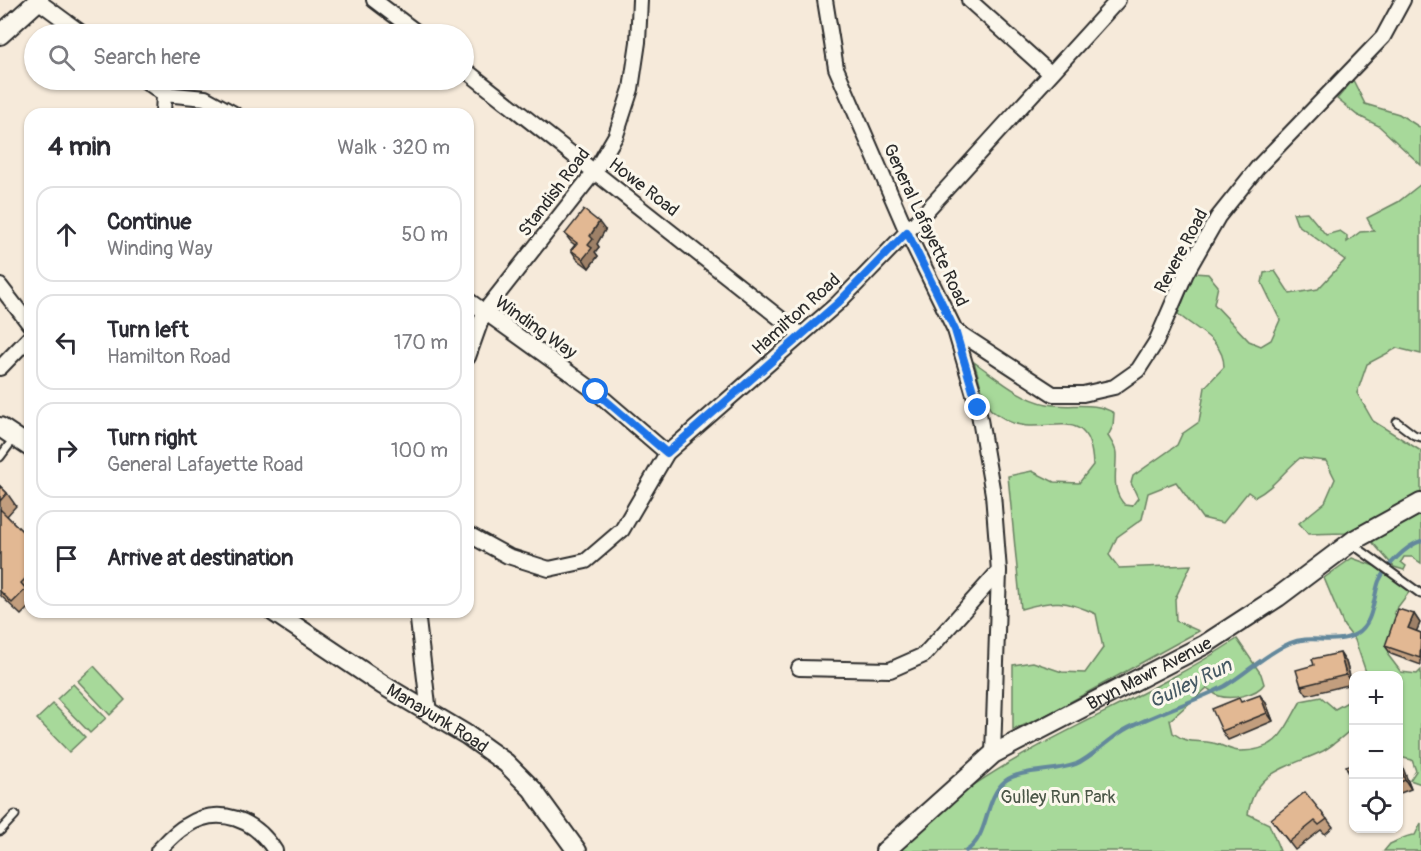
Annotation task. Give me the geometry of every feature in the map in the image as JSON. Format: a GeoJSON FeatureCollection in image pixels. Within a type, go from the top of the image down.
{"type":"FeatureCollection","features":[{"type":"Feature","properties":{"kind":"street"},"geometry":{"type":"LineString","coordinates":[[374,0],[406,24]]}},
{"type":"Feature","properties":{"kind":"street","name":"Standish Road"},"geometry":{"type":"LineString","coordinates":[[474,340],[484,312],[596,171],[616,135],[631,89],[638,42],[640,0]]}},
{"type":"Feature","properties":{"kind":"street","name":"General Lafayette Road"},"geometry":{"type":"LineString","coordinates":[[825,0],[836,68],[907,232],[955,330],[978,408],[993,494],[999,571],[993,754]]}},
{"type":"Feature","properties":{"kind":"street"},"geometry":{"type":"LineString","coordinates":[[969,0],[1050,73]]}},
{"type":"Feature","properties":{"kind":"street","name":"Hamilton Road"},"geometry":{"type":"LineString","coordinates":[[474,537],[508,556],[549,569],[586,561],[622,530],[667,453],[838,303],[907,232],[1118,0]]}},
{"type":"Feature","properties":{"kind":"street","name":"Revere Road"},"geometry":{"type":"LineString","coordinates":[[955,330],[1053,394],[1083,394],[1114,387],[1122,382],[1138,370],[1156,342],[1186,273],[1218,217],[1258,167],[1383,37],[1403,0]]}},
{"type":"Feature","properties":{"kind":"street"},"geometry":{"type":"LineString","coordinates":[[0,35],[38,1],[69,24]]}},
{"type":"Feature","properties":{"kind":"street","name":"Howe Road"},"geometry":{"type":"LineString","coordinates":[[474,77],[800,334]]}},
{"type":"Feature","properties":{"kind":"street"},"geometry":{"type":"LineString","coordinates":[[158,90],[164,94],[205,98],[223,108]]}},
{"type":"Feature","properties":{"kind":"street"},"geometry":{"type":"LineString","coordinates":[[163,108],[164,94]]}},
{"type":"Feature","properties":{"kind":"street"},"geometry":{"type":"LineString","coordinates":[[0,286],[24,317]]}},
{"type":"Feature","properties":{"kind":"street","name":"Winding Way"},"geometry":{"type":"LineString","coordinates":[[474,304],[596,392],[667,453]]}},
{"type":"Feature","properties":{"kind":"street"},"geometry":{"type":"LineString","coordinates":[[0,369],[24,343]]}},
{"type":"Feature","properties":{"kind":"street"},"geometry":{"type":"LineString","coordinates":[[0,427],[23,442]]}},
{"type":"Feature","properties":{"kind":"street","name":"Bryn Mawr Avenue"},"geometry":{"type":"LineString","coordinates":[[885,851],[993,754],[1204,645],[1278,597],[1350,543],[1421,503]]}},
{"type":"Feature","properties":{"kind":"street"},"geometry":{"type":"LineString","coordinates":[[799,668],[890,670],[924,655],[999,571]]}},
{"type":"Feature","properties":{"kind":"street","name":"Manayunk Road"},"geometry":{"type":"LineString","coordinates":[[283,618],[383,686],[506,763],[532,789],[577,851]]}},
{"type":"Feature","properties":{"kind":"street"},"geometry":{"type":"LineString","coordinates":[[418,618],[429,713]]}},
{"type":"Feature","properties":{"kind":"street"},"geometry":{"type":"LineString","coordinates":[[158,851],[187,824],[212,816],[224,816],[246,822],[257,829],[275,851]]}},
{"type":"Feature","properties":{"kind":"lane"},"geometry":{"type":"LineString","coordinates":[[1397,422],[1414,435],[1421,437]]}},
{"type":"Feature","properties":{"kind":"lane"},"geometry":{"type":"LineString","coordinates":[[0,457],[23,442]]}},
{"type":"Feature","properties":{"kind":"lane"},"geometry":{"type":"LineString","coordinates":[[1350,543],[1421,594]]}},
{"type":"Feature","properties":{"kind":"lane"},"geometry":{"type":"LineString","coordinates":[[0,831],[15,815]]}},
{"type":"Feature","properties":{"kind":"green space"},"geometry":{"type":"Polygon","coordinates":[[[1353,80],[1365,104],[1399,114],[1421,128],[1421,165],[1379,126],[1357,115],[1337,99],[1353,80]]]}},
{"type":"Feature","properties":{"kind":"green space"},"geometry":{"type":"Polygon","coordinates":[[[1421,184],[1421,354],[1397,348],[1367,364],[1357,393],[1373,421],[1421,451],[1421,495],[1346,533],[1308,534],[1299,523],[1325,502],[1335,479],[1326,461],[1300,458],[1273,484],[1255,497],[1248,492],[1223,523],[1202,518],[1176,482],[1148,493],[1142,519],[1117,537],[1109,555],[1119,568],[1191,565],[1175,599],[1176,621],[1199,631],[1043,717],[1013,730],[1013,665],[1033,662],[1062,672],[1085,673],[1103,648],[1096,614],[1059,602],[1021,609],[1008,476],[1032,471],[1054,482],[1079,483],[1093,465],[1090,444],[1083,432],[1073,426],[1017,424],[991,410],[986,402],[974,362],[1009,387],[1037,401],[1056,405],[1098,407],[1114,413],[1113,426],[1108,436],[1116,451],[1117,493],[1125,505],[1132,506],[1138,498],[1131,483],[1133,476],[1177,445],[1182,434],[1199,422],[1205,387],[1224,367],[1219,350],[1208,336],[1178,314],[1194,273],[1208,274],[1218,286],[1214,304],[1249,341],[1261,346],[1271,340],[1280,320],[1262,283],[1264,273],[1275,271],[1290,294],[1318,289],[1345,260],[1297,224],[1293,213],[1307,212],[1326,235],[1340,231],[1347,236],[1347,242],[1360,232],[1374,231],[1367,218],[1398,202],[1421,184]]]}},
{"type":"Feature","properties":{"kind":"green space"},"geometry":{"type":"Polygon","coordinates":[[[1421,511],[1421,563],[1412,557],[1404,557],[1401,562],[1406,566],[1404,570],[1394,567],[1367,536],[1421,511]]]}},
{"type":"Feature","properties":{"kind":"green space"},"geometry":{"type":"Polygon","coordinates":[[[1352,558],[1380,568],[1410,591],[1394,612],[1399,622],[1388,655],[1400,671],[1366,671],[1355,640],[1344,626],[1324,578],[1352,558]]]}},
{"type":"Feature","properties":{"kind":"green space","name":"Gulley Run Park"},"geometry":{"type":"Polygon","coordinates":[[[1237,639],[1261,674],[1264,684],[1250,694],[1230,697],[1217,695],[1207,688],[1170,720],[1173,733],[1188,740],[1216,744],[1237,751],[1253,750],[1272,743],[1279,737],[1301,701],[1321,697],[1335,709],[1349,701],[1349,731],[1323,751],[1275,772],[1258,788],[1252,799],[1248,814],[1269,824],[1280,851],[898,851],[974,785],[1038,746],[1205,659],[1237,639]]]}},
{"type":"Feature","properties":{"kind":"green space"},"geometry":{"type":"Polygon","coordinates":[[[94,666],[125,700],[110,715],[78,681],[94,666]]]}},
{"type":"Feature","properties":{"kind":"green space"},"geometry":{"type":"Polygon","coordinates":[[[1421,670],[1421,784],[1410,780],[1416,771],[1412,760],[1403,758],[1403,672],[1417,674],[1421,670]]]}},
{"type":"Feature","properties":{"kind":"green space"},"geometry":{"type":"Polygon","coordinates":[[[73,684],[106,718],[90,733],[57,699],[73,684]]]}},
{"type":"Feature","properties":{"kind":"green space"},"geometry":{"type":"Polygon","coordinates":[[[53,704],[85,737],[69,752],[37,719],[53,704]]]}},
{"type":"Feature","properties":{"kind":"green space"},"geometry":{"type":"Polygon","coordinates":[[[1421,823],[1421,851],[1384,851],[1390,844],[1415,835],[1421,823]]]}},
{"type":"Feature","properties":{"kind":"building"},"geometry":{"type":"Polygon","coordinates":[[[584,210],[599,222],[590,236],[593,239],[588,245],[592,248],[583,259],[571,250],[577,243],[565,234],[584,210]]]}},
{"type":"Feature","properties":{"kind":"building"},"geometry":{"type":"Polygon","coordinates":[[[0,486],[7,493],[0,501],[0,486]]]}},
{"type":"Feature","properties":{"kind":"building"},"geometry":{"type":"Polygon","coordinates":[[[0,509],[24,533],[24,580],[21,583],[24,591],[12,603],[0,591],[0,509]]]}},
{"type":"Feature","properties":{"kind":"building"},"geometry":{"type":"Polygon","coordinates":[[[1398,609],[1414,614],[1408,628],[1421,633],[1420,658],[1385,646],[1398,609]]]}},
{"type":"Feature","properties":{"kind":"building"},"geometry":{"type":"Polygon","coordinates":[[[1340,653],[1346,675],[1301,686],[1296,670],[1314,665],[1312,659],[1340,653]]]}},
{"type":"Feature","properties":{"kind":"building"},"geometry":{"type":"Polygon","coordinates":[[[1260,695],[1267,713],[1222,731],[1212,709],[1239,698],[1241,702],[1260,695]]]}},
{"type":"Feature","properties":{"kind":"building"},"geometry":{"type":"Polygon","coordinates":[[[1305,792],[1327,819],[1319,825],[1315,821],[1289,842],[1271,819],[1305,792]]]}},
{"type":"Feature","properties":{"kind":"waterway","name":"Gulley Run"},"geometry":{"type":"LineString","coordinates":[[966,851],[979,836],[998,789],[1012,777],[1076,764],[1128,728],[1225,686],[1290,643],[1306,639],[1340,639],[1362,630],[1370,617],[1379,581],[1386,569],[1403,552],[1421,541]]}},
{"type":"Feature","properties":{"kind":"route"},"geometry":{"type":"LineString","coordinates":[[596,392],[667,453],[838,303],[907,232],[955,330],[978,408]]}}]}
